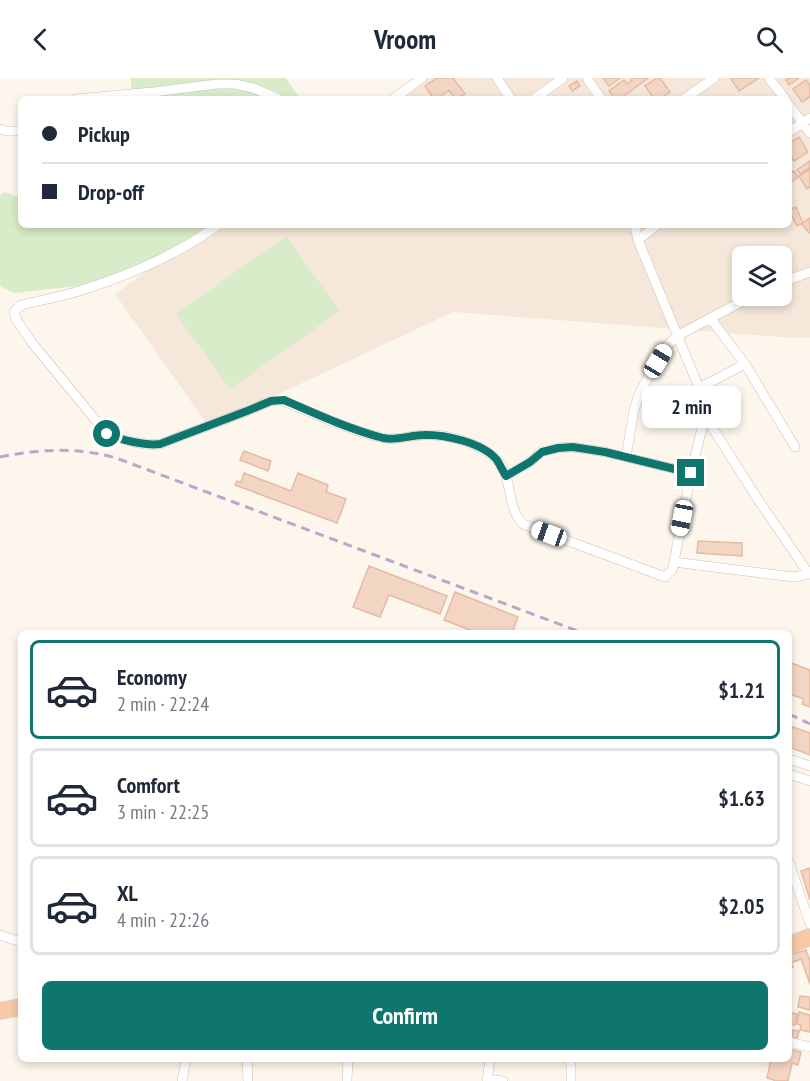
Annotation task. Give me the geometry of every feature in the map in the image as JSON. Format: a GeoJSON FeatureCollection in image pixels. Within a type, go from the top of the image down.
{"type":"FeatureCollection","features":[{"type":"Feature","properties":{"kind":"highway"},"geometry":{"type":"LineString","coordinates":[[792,944],[810,937]]}},
{"type":"Feature","properties":{"kind":"highway"},"geometry":{"type":"LineString","coordinates":[[0,1011],[18,1008]]}},
{"type":"Feature","properties":{"kind":"street"},"geometry":{"type":"LineString","coordinates":[[397,96],[422,78]]}},
{"type":"Feature","properties":{"kind":"street"},"geometry":{"type":"LineString","coordinates":[[497,78],[509,96]]}},
{"type":"Feature","properties":{"kind":"street"},"geometry":{"type":"LineString","coordinates":[[538,96],[563,78]]}},
{"type":"Feature","properties":{"kind":"street"},"geometry":{"type":"LineString","coordinates":[[587,78],[599,96]]}},
{"type":"Feature","properties":{"kind":"street"},"geometry":{"type":"LineString","coordinates":[[688,96],[714,78]]}},
{"type":"Feature","properties":{"kind":"street"},"geometry":{"type":"LineString","coordinates":[[769,78],[783,96]]}},
{"type":"Feature","properties":{"kind":"street"},"geometry":{"type":"LineString","coordinates":[[109,96],[236,84],[272,96]]}},
{"type":"Feature","properties":{"kind":"street"},"geometry":{"type":"LineString","coordinates":[[792,108],[806,120],[810,134]]}},
{"type":"Feature","properties":{"kind":"street"},"geometry":{"type":"LineString","coordinates":[[792,130],[806,120]]}},
{"type":"Feature","properties":{"kind":"street"},"geometry":{"type":"LineString","coordinates":[[0,129],[18,131]]}},
{"type":"Feature","properties":{"kind":"street"},"geometry":{"type":"LineString","coordinates":[[214,228],[203,236],[138,269],[79,291],[21,305],[16,309],[17,321],[33,344],[107,434],[147,444],[160,444],[271,401],[284,400],[353,429],[386,439],[426,435],[464,441],[482,448],[496,459],[506,476],[515,513],[523,524],[665,577],[672,570],[674,562],[691,473],[705,416]]}},
{"type":"Feature","properties":{"kind":"street"},"geometry":{"type":"LineString","coordinates":[[636,228],[638,240],[699,388],[705,416],[757,498],[809,573],[795,577],[674,562]]}},
{"type":"Feature","properties":{"kind":"street"},"geometry":{"type":"LineString","coordinates":[[638,240],[653,228]]}},
{"type":"Feature","properties":{"kind":"street"},"geometry":{"type":"LineString","coordinates":[[792,278],[810,272]]}},
{"type":"Feature","properties":{"kind":"street"},"geometry":{"type":"LineString","coordinates":[[626,457],[634,410],[640,392],[665,348],[677,336],[733,306]]}},
{"type":"Feature","properties":{"kind":"street"},"geometry":{"type":"LineString","coordinates":[[710,318],[745,364],[795,447]]}},
{"type":"Feature","properties":{"kind":"street"},"geometry":{"type":"LineString","coordinates":[[699,388],[745,364]]}},
{"type":"Feature","properties":{"kind":"street"},"geometry":{"type":"LineString","coordinates":[[506,476],[542,452],[573,447],[605,452],[691,473]]}},
{"type":"Feature","properties":{"kind":"street"},"geometry":{"type":"LineString","coordinates":[[792,760],[810,766]]}},
{"type":"Feature","properties":{"kind":"street"},"geometry":{"type":"LineString","coordinates":[[792,775],[810,781]]}},
{"type":"Feature","properties":{"kind":"street"},"geometry":{"type":"LineString","coordinates":[[792,871],[810,924]]}},
{"type":"Feature","properties":{"kind":"street"},"geometry":{"type":"LineString","coordinates":[[0,935],[18,941]]}},
{"type":"Feature","properties":{"kind":"street"},"geometry":{"type":"LineString","coordinates":[[792,1043],[810,1047]]}},
{"type":"Feature","properties":{"kind":"street"},"geometry":{"type":"LineString","coordinates":[[182,1081],[185,1062]]}},
{"type":"Feature","properties":{"kind":"street"},"geometry":{"type":"LineString","coordinates":[[247,1062],[248,1081]]}},
{"type":"Feature","properties":{"kind":"street"},"geometry":{"type":"LineString","coordinates":[[347,1081],[348,1062]]}},
{"type":"Feature","properties":{"kind":"street"},"geometry":{"type":"LineString","coordinates":[[490,1062],[487,1080],[503,1081]]}},
{"type":"Feature","properties":{"kind":"street"},"geometry":{"type":"LineString","coordinates":[[570,1062],[571,1081]]}},
{"type":"Feature","properties":{"kind":"shaded area"},"geometry":{"type":"Polygon","coordinates":[[[415,78],[810,78],[810,338],[453,312],[209,427],[115,294],[206,228],[792,228],[792,96],[390,96],[415,78]]]}},
{"type":"Feature","properties":{"kind":"green space"},"geometry":{"type":"Polygon","coordinates":[[[131,78],[286,78],[298,96],[146,96],[131,93],[131,78]]]}},
{"type":"Feature","properties":{"kind":"green space"},"geometry":{"type":"Polygon","coordinates":[[[4,192],[18,197],[18,228],[209,228],[143,265],[79,286],[14,293],[0,286],[0,195],[4,192]]]}},
{"type":"Feature","properties":{"kind":"green space"},"geometry":{"type":"Polygon","coordinates":[[[286,236],[340,311],[230,389],[176,314],[286,236]]]}},
{"type":"Feature","properties":{"kind":"building"},"geometry":{"type":"Polygon","coordinates":[[[437,78],[453,78],[465,94],[453,96],[449,90],[441,96],[432,96],[425,86],[437,78]]]}},
{"type":"Feature","properties":{"kind":"building"},"geometry":{"type":"Polygon","coordinates":[[[603,78],[620,78],[609,86],[603,78]]]}},
{"type":"Feature","properties":{"kind":"building"},"geometry":{"type":"Polygon","coordinates":[[[631,78],[648,78],[624,96],[613,96],[609,91],[624,80],[627,84],[632,80],[631,78]]]}},
{"type":"Feature","properties":{"kind":"building"},"geometry":{"type":"Polygon","coordinates":[[[660,78],[670,92],[664,96],[652,96],[645,86],[660,78]]]}},
{"type":"Feature","properties":{"kind":"building"},"geometry":{"type":"Polygon","coordinates":[[[759,78],[739,91],[731,79],[759,78]]]}},
{"type":"Feature","properties":{"kind":"building"},"geometry":{"type":"Polygon","coordinates":[[[799,78],[789,85],[786,80],[799,78]]]}},
{"type":"Feature","properties":{"kind":"building"},"geometry":{"type":"Polygon","coordinates":[[[806,80],[810,85],[810,97],[802,102],[793,89],[806,80]]]}},
{"type":"Feature","properties":{"kind":"building"},"geometry":{"type":"Polygon","coordinates":[[[577,81],[580,86],[572,91],[569,86],[577,81]]]}},
{"type":"Feature","properties":{"kind":"building"},"geometry":{"type":"Polygon","coordinates":[[[799,137],[808,152],[794,161],[792,158],[792,142],[799,137]]]}},
{"type":"Feature","properties":{"kind":"building"},"geometry":{"type":"Polygon","coordinates":[[[810,161],[810,167],[800,174],[797,170],[810,161]]]}},
{"type":"Feature","properties":{"kind":"building"},"geometry":{"type":"Polygon","coordinates":[[[810,169],[810,187],[807,189],[799,176],[810,169]]]}},
{"type":"Feature","properties":{"kind":"building"},"geometry":{"type":"Polygon","coordinates":[[[794,171],[798,177],[792,181],[794,171]]]}},
{"type":"Feature","properties":{"kind":"building"},"geometry":{"type":"Polygon","coordinates":[[[796,207],[803,223],[797,226],[792,216],[792,209],[796,207]]]}},
{"type":"Feature","properties":{"kind":"building"},"geometry":{"type":"Polygon","coordinates":[[[810,218],[810,232],[809,233],[802,224],[810,218]]]}},
{"type":"Feature","properties":{"kind":"building"},"geometry":{"type":"Polygon","coordinates":[[[244,451],[271,461],[268,471],[240,460],[244,451]]]}},
{"type":"Feature","properties":{"kind":"building"},"geometry":{"type":"Polygon","coordinates":[[[244,473],[291,491],[298,473],[328,485],[326,492],[346,499],[337,523],[235,485],[237,481],[241,482],[244,473]]]}},
{"type":"Feature","properties":{"kind":"building"},"geometry":{"type":"Polygon","coordinates":[[[698,541],[742,543],[742,556],[697,553],[698,541]]]}},
{"type":"Feature","properties":{"kind":"building"},"geometry":{"type":"Polygon","coordinates":[[[369,566],[447,596],[440,614],[389,595],[380,617],[353,607],[369,566]]]}},
{"type":"Feature","properties":{"kind":"building"},"geometry":{"type":"Polygon","coordinates":[[[455,592],[518,617],[513,630],[470,630],[444,620],[455,592]]]}},
{"type":"Feature","properties":{"kind":"building"},"geometry":{"type":"Polygon","coordinates":[[[792,663],[810,670],[810,707],[802,704],[804,699],[792,695],[792,663]]]}},
{"type":"Feature","properties":{"kind":"building"},"geometry":{"type":"Polygon","coordinates":[[[793,727],[810,733],[810,755],[792,748],[793,727]]]}},
{"type":"Feature","properties":{"kind":"building"},"geometry":{"type":"Polygon","coordinates":[[[810,868],[810,900],[801,871],[810,868]]]}},
{"type":"Feature","properties":{"kind":"building"},"geometry":{"type":"Polygon","coordinates":[[[806,950],[810,961],[810,984],[801,959],[792,963],[792,954],[806,950]]]}},
{"type":"Feature","properties":{"kind":"building"},"geometry":{"type":"Polygon","coordinates":[[[800,996],[810,997],[810,1010],[798,1007],[800,996]]]}},
{"type":"Feature","properties":{"kind":"building"},"geometry":{"type":"Polygon","coordinates":[[[799,1012],[810,1015],[810,1032],[800,1030],[801,1025],[797,1024],[799,1012]]]}},
{"type":"Feature","properties":{"kind":"building"},"geometry":{"type":"Polygon","coordinates":[[[792,1013],[797,1014],[795,1025],[792,1024],[792,1013]]]}},
{"type":"Feature","properties":{"kind":"building"},"geometry":{"type":"Polygon","coordinates":[[[793,1030],[799,1031],[797,1039],[792,1038],[793,1030]]]}},
{"type":"Feature","properties":{"kind":"building"},"geometry":{"type":"Polygon","coordinates":[[[792,1050],[801,1052],[798,1065],[792,1063],[788,1081],[774,1081],[767,1078],[770,1062],[792,1062],[792,1050]]]}},
{"type":"Feature","properties":{"kind":"railway"},"geometry":{"type":"LineString","coordinates":[[0,457],[58,450],[102,454],[116,458],[575,630]]}},
{"type":"Feature","properties":{"kind":"railway"},"geometry":{"type":"LineString","coordinates":[[792,715],[810,724]]}},
{"type":"Feature","properties":{"kind":"route"},"geometry":{"type":"LineString","coordinates":[[107,434],[155,445],[271,401],[284,400],[353,429],[386,439],[426,435],[464,441],[482,448],[496,459],[506,476],[542,452],[573,447],[605,452],[691,473]]}}]}
